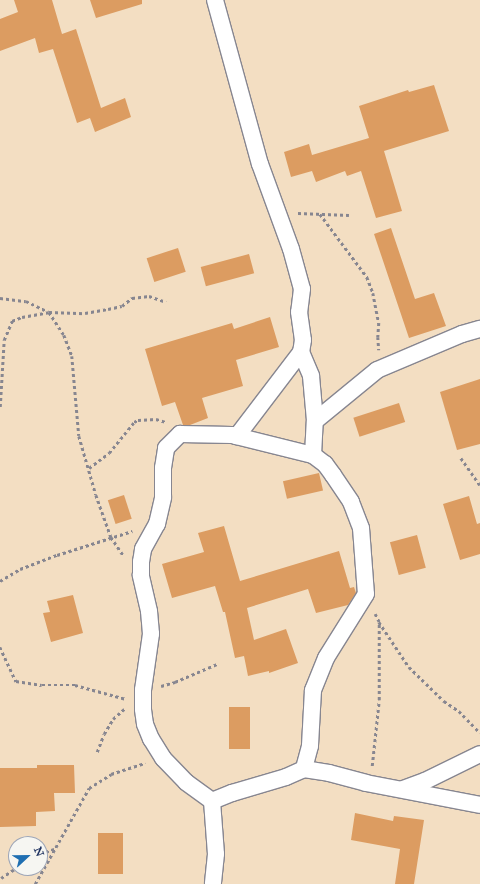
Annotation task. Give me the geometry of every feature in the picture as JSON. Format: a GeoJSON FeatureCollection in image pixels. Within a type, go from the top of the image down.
{"type":"FeatureCollection","features":[{"type":"Feature","properties":{"kind":"street"},"geometry":{"type":"LineString","coordinates":[[215,0],[260,164],[292,249],[302,289],[299,312],[303,340],[301,352],[237,436]]}},
{"type":"Feature","properties":{"kind":"street"},"geometry":{"type":"LineString","coordinates":[[315,421],[377,370],[462,334],[480,329]]}},
{"type":"Feature","properties":{"kind":"street"},"geometry":{"type":"LineString","coordinates":[[301,352],[311,376],[315,421],[313,455]]}},
{"type":"Feature","properties":{"kind":"street"},"geometry":{"type":"LineString","coordinates":[[213,884],[216,854],[212,801],[186,782],[163,758],[151,739],[137,696],[151,634],[149,611],[141,575],[143,549],[157,524],[162,504],[166,448],[180,434],[237,436],[268,445],[292,449],[313,455],[325,464],[333,474],[351,502],[361,528],[366,594],[326,658],[313,690],[310,746],[304,769]]}},
{"type":"Feature","properties":{"kind":"street"},"geometry":{"type":"LineString","coordinates":[[403,789],[425,781],[480,754]]}},
{"type":"Feature","properties":{"kind":"street"},"geometry":{"type":"LineString","coordinates":[[212,801],[232,793],[286,777],[304,769],[329,773],[366,783],[480,805]]}},
{"type":"Feature","properties":{"kind":"path"},"geometry":{"type":"LineString","coordinates":[[278,213],[349,215]]}},
{"type":"Feature","properties":{"kind":"path"},"geometry":{"type":"LineString","coordinates":[[320,214],[367,277],[373,294],[379,323],[378,337],[380,349],[377,370]]}},
{"type":"Feature","properties":{"kind":"path"},"geometry":{"type":"LineString","coordinates":[[0,407],[4,340],[12,321],[22,317],[49,312],[85,312],[122,306],[132,298],[149,296],[166,302]]}},
{"type":"Feature","properties":{"kind":"path"},"geometry":{"type":"LineString","coordinates":[[0,298],[26,301],[49,312],[64,335],[72,356],[79,436],[96,495],[111,537],[20,569],[0,581]]}},
{"type":"Feature","properties":{"kind":"path"},"geometry":{"type":"LineString","coordinates":[[89,468],[109,453],[128,427],[138,420],[156,419],[166,422],[180,434]]}},
{"type":"Feature","properties":{"kind":"path"},"geometry":{"type":"LineString","coordinates":[[461,458],[480,485]]}},
{"type":"Feature","properties":{"kind":"path"},"geometry":{"type":"LineString","coordinates":[[366,594],[379,622],[409,667],[444,701],[459,711],[480,733]]}},
{"type":"Feature","properties":{"kind":"path"},"geometry":{"type":"LineString","coordinates":[[366,783],[372,764],[378,713],[379,622]]}},
{"type":"Feature","properties":{"kind":"path"},"geometry":{"type":"LineString","coordinates":[[0,647],[16,681],[42,685],[75,685],[117,696],[137,696],[217,664]]}},
{"type":"Feature","properties":{"kind":"path"},"geometry":{"type":"LineString","coordinates":[[97,752],[104,734],[113,720],[137,696]]}},
{"type":"Feature","properties":{"kind":"path"},"geometry":{"type":"LineString","coordinates":[[35,884],[89,788],[111,774],[163,758]]}},
{"type":"Feature","properties":{"kind":"path"},"geometry":{"type":"LineString","coordinates":[[48,851],[54,849]]}},
{"type":"Feature","properties":{"kind":"path"},"geometry":{"type":"LineString","coordinates":[[1,878],[8,873]]}},
{"type":"Feature","properties":{"kind":"building"},"geometry":{"type":"Polygon","coordinates":[[[14,0],[52,0],[62,34],[76,29],[101,108],[125,98],[131,117],[95,132],[90,118],[77,123],[53,49],[39,53],[35,38],[0,51],[0,19],[18,12],[14,0]]]}},
{"type":"Feature","properties":{"kind":"building"},"geometry":{"type":"Polygon","coordinates":[[[90,0],[142,0],[142,4],[96,18],[90,0]]]}},
{"type":"Feature","properties":{"kind":"building"},"geometry":{"type":"Polygon","coordinates":[[[434,85],[449,131],[384,151],[402,211],[376,218],[361,171],[347,176],[345,171],[316,182],[312,171],[291,177],[284,152],[309,144],[312,155],[369,138],[359,106],[408,90],[409,92],[434,85]]]}},
{"type":"Feature","properties":{"kind":"building"},"geometry":{"type":"Polygon","coordinates":[[[391,228],[415,299],[434,293],[446,326],[409,338],[374,234],[391,228]]]}},
{"type":"Feature","properties":{"kind":"building"},"geometry":{"type":"Polygon","coordinates":[[[178,248],[186,272],[154,282],[147,258],[178,248]]]}},
{"type":"Feature","properties":{"kind":"building"},"geometry":{"type":"Polygon","coordinates":[[[249,254],[254,273],[206,286],[201,267],[249,254]]]}},
{"type":"Feature","properties":{"kind":"building"},"geometry":{"type":"Polygon","coordinates":[[[270,317],[279,347],[236,360],[243,386],[202,398],[208,418],[190,425],[183,425],[175,402],[162,406],[145,349],[232,323],[234,329],[270,317]]]}},
{"type":"Feature","properties":{"kind":"building"},"geometry":{"type":"Polygon","coordinates":[[[480,379],[480,444],[457,450],[440,392],[480,379]]]}},
{"type":"Feature","properties":{"kind":"building"},"geometry":{"type":"Polygon","coordinates":[[[399,403],[405,422],[360,437],[353,418],[399,403]]]}},
{"type":"Feature","properties":{"kind":"building"},"geometry":{"type":"Polygon","coordinates":[[[319,473],[323,491],[287,499],[283,481],[319,473]]]}},
{"type":"Feature","properties":{"kind":"building"},"geometry":{"type":"Polygon","coordinates":[[[124,495],[132,519],[116,524],[108,500],[124,495]]]}},
{"type":"Feature","properties":{"kind":"building"},"geometry":{"type":"Polygon","coordinates":[[[469,496],[477,524],[480,523],[480,554],[460,560],[443,504],[469,496]]]}},
{"type":"Feature","properties":{"kind":"building"},"geometry":{"type":"Polygon","coordinates":[[[224,526],[240,581],[339,551],[350,588],[354,587],[356,593],[348,605],[316,613],[308,589],[247,608],[254,640],[286,629],[298,663],[269,673],[269,671],[248,676],[244,656],[235,658],[225,612],[223,612],[215,586],[172,598],[162,564],[204,552],[198,533],[224,526]]]}},
{"type":"Feature","properties":{"kind":"building"},"geometry":{"type":"Polygon","coordinates":[[[417,535],[426,568],[399,575],[390,542],[417,535]]]}},
{"type":"Feature","properties":{"kind":"building"},"geometry":{"type":"Polygon","coordinates":[[[73,595],[83,633],[51,642],[43,613],[50,612],[47,601],[73,595]]]}},
{"type":"Feature","properties":{"kind":"building"},"geometry":{"type":"Polygon","coordinates":[[[229,707],[250,707],[250,749],[229,749],[229,707]]]}},
{"type":"Feature","properties":{"kind":"building"},"geometry":{"type":"Polygon","coordinates":[[[37,765],[74,765],[75,793],[54,793],[55,811],[36,812],[36,826],[0,827],[0,768],[37,768],[37,765]]]}},
{"type":"Feature","properties":{"kind":"building"},"geometry":{"type":"Polygon","coordinates":[[[355,813],[393,821],[394,816],[424,820],[414,884],[395,884],[400,849],[351,840],[355,813]]]}},
{"type":"Feature","properties":{"kind":"building"},"geometry":{"type":"Polygon","coordinates":[[[98,833],[123,833],[123,874],[98,874],[98,833]]]}}]}
